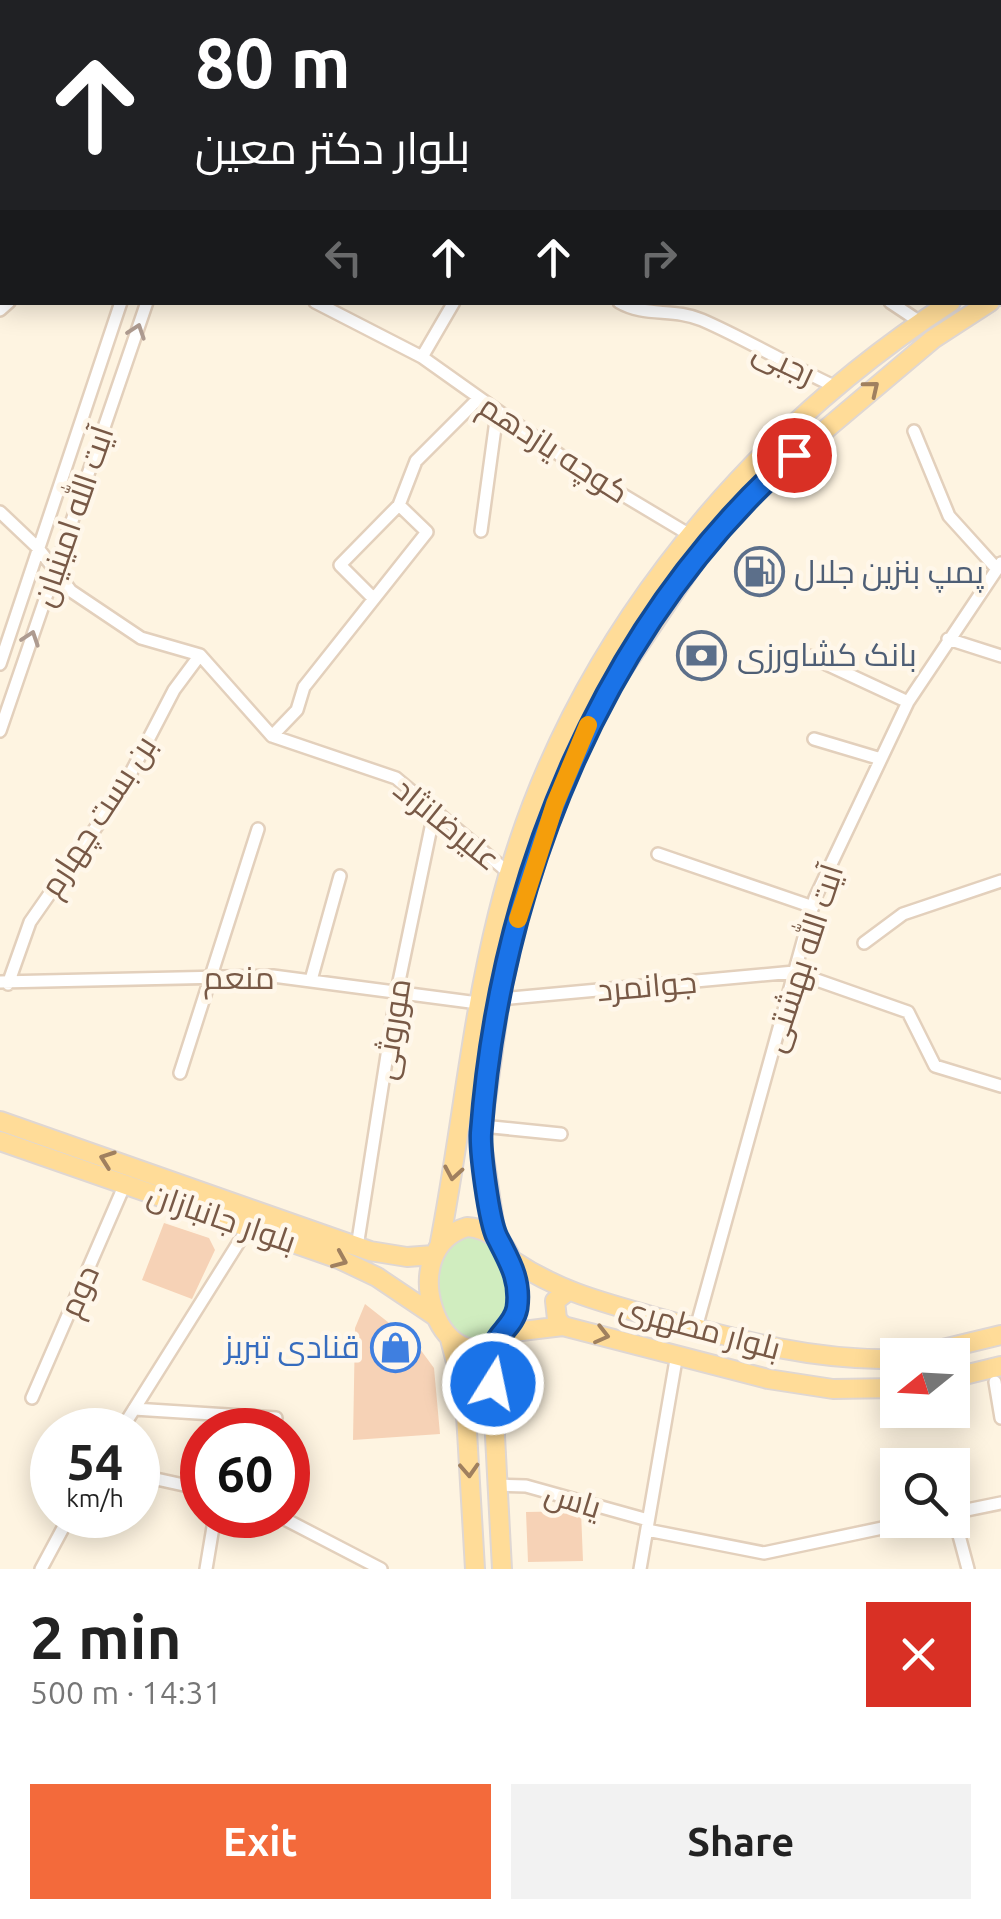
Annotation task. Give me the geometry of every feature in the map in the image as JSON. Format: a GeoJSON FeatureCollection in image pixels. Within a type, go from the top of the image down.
{"type":"FeatureCollection","features":[{"type":"Feature","properties":{"kind":"main road"},"geometry":{"type":"LineString","coordinates":[[474,1569],[465,1397],[450,1339],[435,1316],[430,1280],[478,1003],[509,873],[574,706],[637,605],[690,534],[754,463],[838,388],[946,305]]}},
{"type":"Feature","properties":{"kind":"main road"},"geometry":{"type":"LineString","coordinates":[[502,1569],[496,1485],[500,1338],[517,1307],[512,1260],[496,1236],[482,1126],[500,1000],[518,917],[555,804],[592,716],[654,616],[700,554],[768,478],[932,339],[985,305]]}},
{"type":"Feature","properties":{"kind":"main road","name":"بلوار جانبازان"},"geometry":{"type":"LineString","coordinates":[[0,1120],[252,1219],[378,1276],[435,1316]]}},
{"type":"Feature","properties":{"kind":"main road","name":"بلوار جانبازان"},"geometry":{"type":"LineString","coordinates":[[0,1141],[125,1184],[357,1247],[408,1257],[437,1248]]}},
{"type":"Feature","properties":{"kind":"main road"},"geometry":{"type":"LineString","coordinates":[[437,1248],[467,1227],[496,1236]]}},
{"type":"Feature","properties":{"kind":"main road","name":"بلوار مطهری"},"geometry":{"type":"LineString","coordinates":[[512,1260],[567,1292],[696,1328],[805,1355],[880,1358]]}},
{"type":"Feature","properties":{"kind":"main road"},"geometry":{"type":"LineString","coordinates":[[563,1326],[554,1309],[567,1292]]}},
{"type":"Feature","properties":{"kind":"main road","name":"بلوار مطهری"},"geometry":{"type":"LineString","coordinates":[[500,1338],[563,1326],[768,1379],[834,1389],[880,1388]]}},
{"type":"Feature","properties":{"kind":"main road"},"geometry":{"type":"LineString","coordinates":[[970,1342],[1001,1335]]}},
{"type":"Feature","properties":{"kind":"main road"},"geometry":{"type":"LineString","coordinates":[[450,1339],[464,1346],[500,1338]]}},
{"type":"Feature","properties":{"kind":"main road"},"geometry":{"type":"LineString","coordinates":[[970,1376],[998,1374]]}},
{"type":"Feature","properties":{"kind":"street","name":"آیت الله امینیان"},"geometry":{"type":"LineString","coordinates":[[0,664],[121,305]]}},
{"type":"Feature","properties":{"kind":"street","name":"آیت الله امینیان"},"geometry":{"type":"LineString","coordinates":[[0,731],[146,305]]}},
{"type":"Feature","properties":{"kind":"street","name":"کوچه یازدهم"},"geometry":{"type":"LineString","coordinates":[[322,305],[422,358],[497,414],[690,534]]}},
{"type":"Feature","properties":{"kind":"street"},"geometry":{"type":"LineString","coordinates":[[422,358],[452,305]]}},
{"type":"Feature","properties":{"kind":"street","name":"رجبی"},"geometry":{"type":"LineString","coordinates":[[624,305],[636,312],[669,309],[704,321],[838,388]]}},
{"type":"Feature","properties":{"kind":"street"},"geometry":{"type":"LineString","coordinates":[[894,305],[920,322]]}},
{"type":"Feature","properties":{"kind":"street"},"geometry":{"type":"LineString","coordinates":[[372,597],[340,565],[399,504],[416,461],[477,400]]}},
{"type":"Feature","properties":{"kind":"street"},"geometry":{"type":"LineString","coordinates":[[481,530],[497,414]]}},
{"type":"Feature","properties":{"kind":"street"},"geometry":{"type":"LineString","coordinates":[[914,431],[948,516],[999,566]]}},
{"type":"Feature","properties":{"kind":"street"},"geometry":{"type":"LineString","coordinates":[[272,736],[297,710],[304,688],[372,597],[427,532],[399,504]]}},
{"type":"Feature","properties":{"kind":"street"},"geometry":{"type":"LineString","coordinates":[[0,512],[38,548],[71,591],[141,638],[200,655]]}},
{"type":"Feature","properties":{"kind":"street","name":"آیت الله بهشتی"},"geometry":{"type":"LineString","coordinates":[[696,1328],[813,907],[908,702],[999,566]]}},
{"type":"Feature","properties":{"kind":"street"},"geometry":{"type":"LineString","coordinates":[[948,639],[1001,656]]}},
{"type":"Feature","properties":{"kind":"street","name":"علیرضانژاد"},"geometry":{"type":"LineString","coordinates":[[200,655],[272,736],[396,778],[509,873]]}},
{"type":"Feature","properties":{"kind":"street","name":"بن بست چهارم"},"geometry":{"type":"LineString","coordinates":[[4,983],[30,922],[122,790],[174,690],[200,655]]}},
{"type":"Feature","properties":{"kind":"street"},"geometry":{"type":"LineString","coordinates":[[810,656],[908,702]]}},
{"type":"Feature","properties":{"kind":"street"},"geometry":{"type":"LineString","coordinates":[[814,739],[881,759]]}},
{"type":"Feature","properties":{"kind":"street","name":"موروثی"},"geometry":{"type":"LineString","coordinates":[[357,1247],[397,991],[434,813]]}},
{"type":"Feature","properties":{"kind":"street"},"geometry":{"type":"LineString","coordinates":[[180,1074],[258,829]]}},
{"type":"Feature","properties":{"kind":"street"},"geometry":{"type":"LineString","coordinates":[[658,854],[813,907]]}},
{"type":"Feature","properties":{"kind":"street"},"geometry":{"type":"LineString","coordinates":[[311,980],[340,876]]}},
{"type":"Feature","properties":{"kind":"street"},"geometry":{"type":"LineString","coordinates":[[864,943],[902,914],[1001,881]]}},
{"type":"Feature","properties":{"kind":"street"},"geometry":{"type":"LineString","coordinates":[[794,972],[908,1012],[935,1066],[1001,1086]]}},
{"type":"Feature","properties":{"kind":"street","name":"جوانمرد"},"geometry":{"type":"LineString","coordinates":[[500,1000],[794,972]]}},
{"type":"Feature","properties":{"kind":"street","name":"منعم"},"geometry":{"type":"LineString","coordinates":[[4,983],[273,976],[478,1003]]}},
{"type":"Feature","properties":{"kind":"street"},"geometry":{"type":"LineString","coordinates":[[482,1126],[561,1134]]}},
{"type":"Feature","properties":{"kind":"street","name":"دوم"},"geometry":{"type":"LineString","coordinates":[[32,1398],[125,1184]]}},
{"type":"Feature","properties":{"kind":"street"},"geometry":{"type":"LineString","coordinates":[[134,1408],[252,1219]]}},
{"type":"Feature","properties":{"kind":"street"},"geometry":{"type":"LineString","coordinates":[[640,1569],[677,1354]]}},
{"type":"Feature","properties":{"kind":"street"},"geometry":{"type":"LineString","coordinates":[[998,1374],[1001,1418]]}},
{"type":"Feature","properties":{"kind":"street","name":"یاس"},"geometry":{"type":"LineString","coordinates":[[496,1485],[526,1486],[647,1525],[764,1553],[880,1528]]}},
{"type":"Feature","properties":{"kind":"street"},"geometry":{"type":"LineString","coordinates":[[970,1509],[1001,1503]]}},
{"type":"Feature","properties":{"kind":"street"},"geometry":{"type":"LineString","coordinates":[[310,1532],[381,1569]]}},
{"type":"Feature","properties":{"kind":"street"},"geometry":{"type":"LineString","coordinates":[[41,1569],[58,1538]]}},
{"type":"Feature","properties":{"kind":"street"},"geometry":{"type":"LineString","coordinates":[[206,1569],[212,1538]]}},
{"type":"Feature","properties":{"kind":"street"},"geometry":{"type":"LineString","coordinates":[[960,1538],[968,1569]]}},
{"type":"Feature","properties":{"kind":"green space"},"geometry":{"type":"Polygon","coordinates":[[[478,1235],[498,1251],[511,1291],[506,1318],[498,1329],[480,1340],[464,1336],[450,1322],[440,1302],[437,1280],[441,1258],[454,1242],[478,1235]]]}},
{"type":"Feature","properties":{"kind":"building"},"geometry":{"type":"Polygon","coordinates":[[[754,549],[782,578],[767,593],[738,565],[754,549]]]}},
{"type":"Feature","properties":{"kind":"building"},"geometry":{"type":"Polygon","coordinates":[[[164,1223],[209,1238],[215,1250],[192,1299],[142,1280],[164,1223]]]}},
{"type":"Feature","properties":{"kind":"building"},"geometry":{"type":"Polygon","coordinates":[[[365,1304],[417,1345],[434,1368],[440,1434],[353,1440],[355,1328],[365,1304]]]}},
{"type":"Feature","properties":{"kind":"building"},"geometry":{"type":"Polygon","coordinates":[[[581,1511],[583,1561],[528,1562],[526,1512],[581,1511]]]}},
{"type":"Feature","properties":{"kind":"slow traffic"},"geometry":{"type":"LineString","coordinates":[[518,919],[555,804],[588,725]]}},
{"type":"Feature","properties":{"kind":"place","name":"پمپ بنزین جلال"},"geometry":{"type":"Point","coordinates":[759,572]}},
{"type":"Feature","properties":{"kind":"place","name":"بانک کشاورزی"},"geometry":{"type":"Point","coordinates":[702,655]}},
{"type":"Feature","properties":{"kind":"place","name":"قنادی تبریز"},"geometry":{"type":"Point","coordinates":[395,1347]}},
{"type":"Feature","properties":{"kind":"route"},"geometry":{"type":"LineString","coordinates":[[493,1384],[494,1344],[513,1320],[516,1284],[512,1260],[496,1236],[481,1137],[500,1000],[518,917],[555,804],[592,716],[654,616],[700,554],[768,478],[794,455]]}}]}
